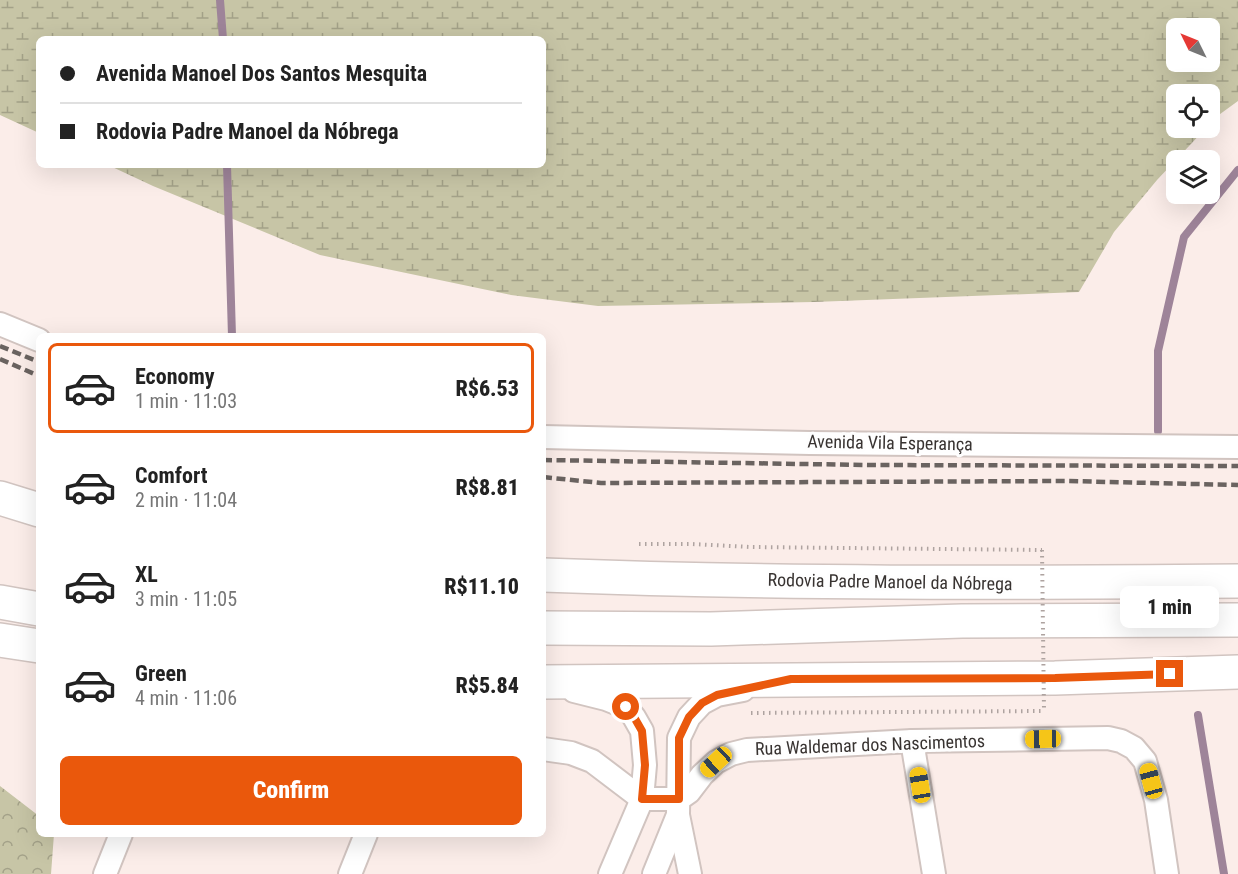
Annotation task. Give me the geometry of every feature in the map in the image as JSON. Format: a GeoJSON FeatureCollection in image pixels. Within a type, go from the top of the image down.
{"type":"FeatureCollection","features":[{"type":"Feature","properties":{"kind":"highway"},"geometry":{"type":"LineString","coordinates":[[0,498],[36,509]]}},
{"type":"Feature","properties":{"kind":"highway","name":"Rodovia Padre Manoel da Nóbrega"},"geometry":{"type":"LineString","coordinates":[[546,575],[666,580],[1001,583],[1238,581]]}},
{"type":"Feature","properties":{"kind":"highway"},"geometry":{"type":"LineString","coordinates":[[0,602],[36,608]]}},
{"type":"Feature","properties":{"kind":"highway"},"geometry":{"type":"LineString","coordinates":[[546,628],[711,629],[962,621],[1238,620]]}},
{"type":"Feature","properties":{"kind":"highway"},"geometry":{"type":"LineString","coordinates":[[0,640],[36,646]]}},
{"type":"Feature","properties":{"kind":"highway"},"geometry":{"type":"LineString","coordinates":[[546,684],[791,679],[1055,678],[1238,672]]}},
{"type":"Feature","properties":{"kind":"street"},"geometry":{"type":"LineString","coordinates":[[0,324],[36,339]]}},
{"type":"Feature","properties":{"kind":"street","name":"Avenida Vila Esperança"},"geometry":{"type":"LineString","coordinates":[[546,437],[1238,447]]}},
{"type":"Feature","properties":{"kind":"street"},"geometry":{"type":"LineString","coordinates":[[690,874],[678,807],[679,738],[689,717],[702,703],[717,695],[791,679]]}},
{"type":"Feature","properties":{"kind":"street"},"geometry":{"type":"LineString","coordinates":[[546,685],[606,699],[626,707],[642,731],[645,765],[642,799],[610,874]]}},
{"type":"Feature","properties":{"kind":"street","name":"Rua Waldemar dos Nascimentos"},"geometry":{"type":"LineString","coordinates":[[678,807],[702,775],[716,762],[731,754],[747,750],[912,741],[1108,738],[1121,741],[1134,748],[1145,761],[1156,800],[1167,874]]}},
{"type":"Feature","properties":{"kind":"street"},"geometry":{"type":"LineString","coordinates":[[912,741],[934,874]]}},
{"type":"Feature","properties":{"kind":"street"},"geometry":{"type":"LineString","coordinates":[[546,749],[571,753],[592,761],[642,799],[678,807]]}},
{"type":"Feature","properties":{"kind":"street"},"geometry":{"type":"LineString","coordinates":[[654,874],[678,807]]}},
{"type":"Feature","properties":{"kind":"street"},"geometry":{"type":"LineString","coordinates":[[105,874],[120,837]]}},
{"type":"Feature","properties":{"kind":"street"},"geometry":{"type":"LineString","coordinates":[[350,874],[365,837]]}},
{"type":"Feature","properties":{"kind":"path"},"geometry":{"type":"LineString","coordinates":[[639,544],[1042,550],[1044,711],[745,713]]}},
{"type":"Feature","properties":{"kind":"green space"},"geometry":{"type":"Polygon","coordinates":[[[0,0],[1238,0],[1238,101],[1220,114],[1220,84],[1166,84],[1166,138],[1197,138],[1185,150],[1166,150],[1166,170],[1114,232],[1079,292],[814,302],[598,306],[511,295],[320,255],[114,168],[546,168],[546,36],[36,36],[36,132],[0,115],[0,0]]]}},
{"type":"Feature","properties":{"kind":"green space"},"geometry":{"type":"Polygon","coordinates":[[[0,786],[36,814],[36,837],[54,837],[51,874],[0,874],[0,786]]]}},
{"type":"Feature","properties":{"kind":"waterway"},"geometry":{"type":"LineString","coordinates":[[220,0],[223,36]]}},
{"type":"Feature","properties":{"kind":"waterway"},"geometry":{"type":"LineString","coordinates":[[227,168],[232,333]]}},
{"type":"Feature","properties":{"kind":"waterway"},"geometry":{"type":"LineString","coordinates":[[1158,431],[1158,351],[1184,237],[1238,170]]}},
{"type":"Feature","properties":{"kind":"waterway"},"geometry":{"type":"LineString","coordinates":[[1198,715],[1224,874]]}},
{"type":"Feature","properties":{"kind":"railway"},"geometry":{"type":"LineString","coordinates":[[0,346],[36,361]]}},
{"type":"Feature","properties":{"kind":"railway"},"geometry":{"type":"LineString","coordinates":[[0,359],[36,375]]}},
{"type":"Feature","properties":{"kind":"railway"},"geometry":{"type":"LineString","coordinates":[[546,460],[868,465],[1238,466]]}},
{"type":"Feature","properties":{"kind":"railway"},"geometry":{"type":"LineString","coordinates":[[546,477],[601,483],[1067,481],[1238,485]]}},
{"type":"Feature","properties":{"kind":"route"},"geometry":{"type":"LineString","coordinates":[[626,707],[642,731],[645,765],[642,799],[679,799],[679,738],[689,717],[702,703],[717,695],[791,679],[1055,678],[1170,674]]}}]}
